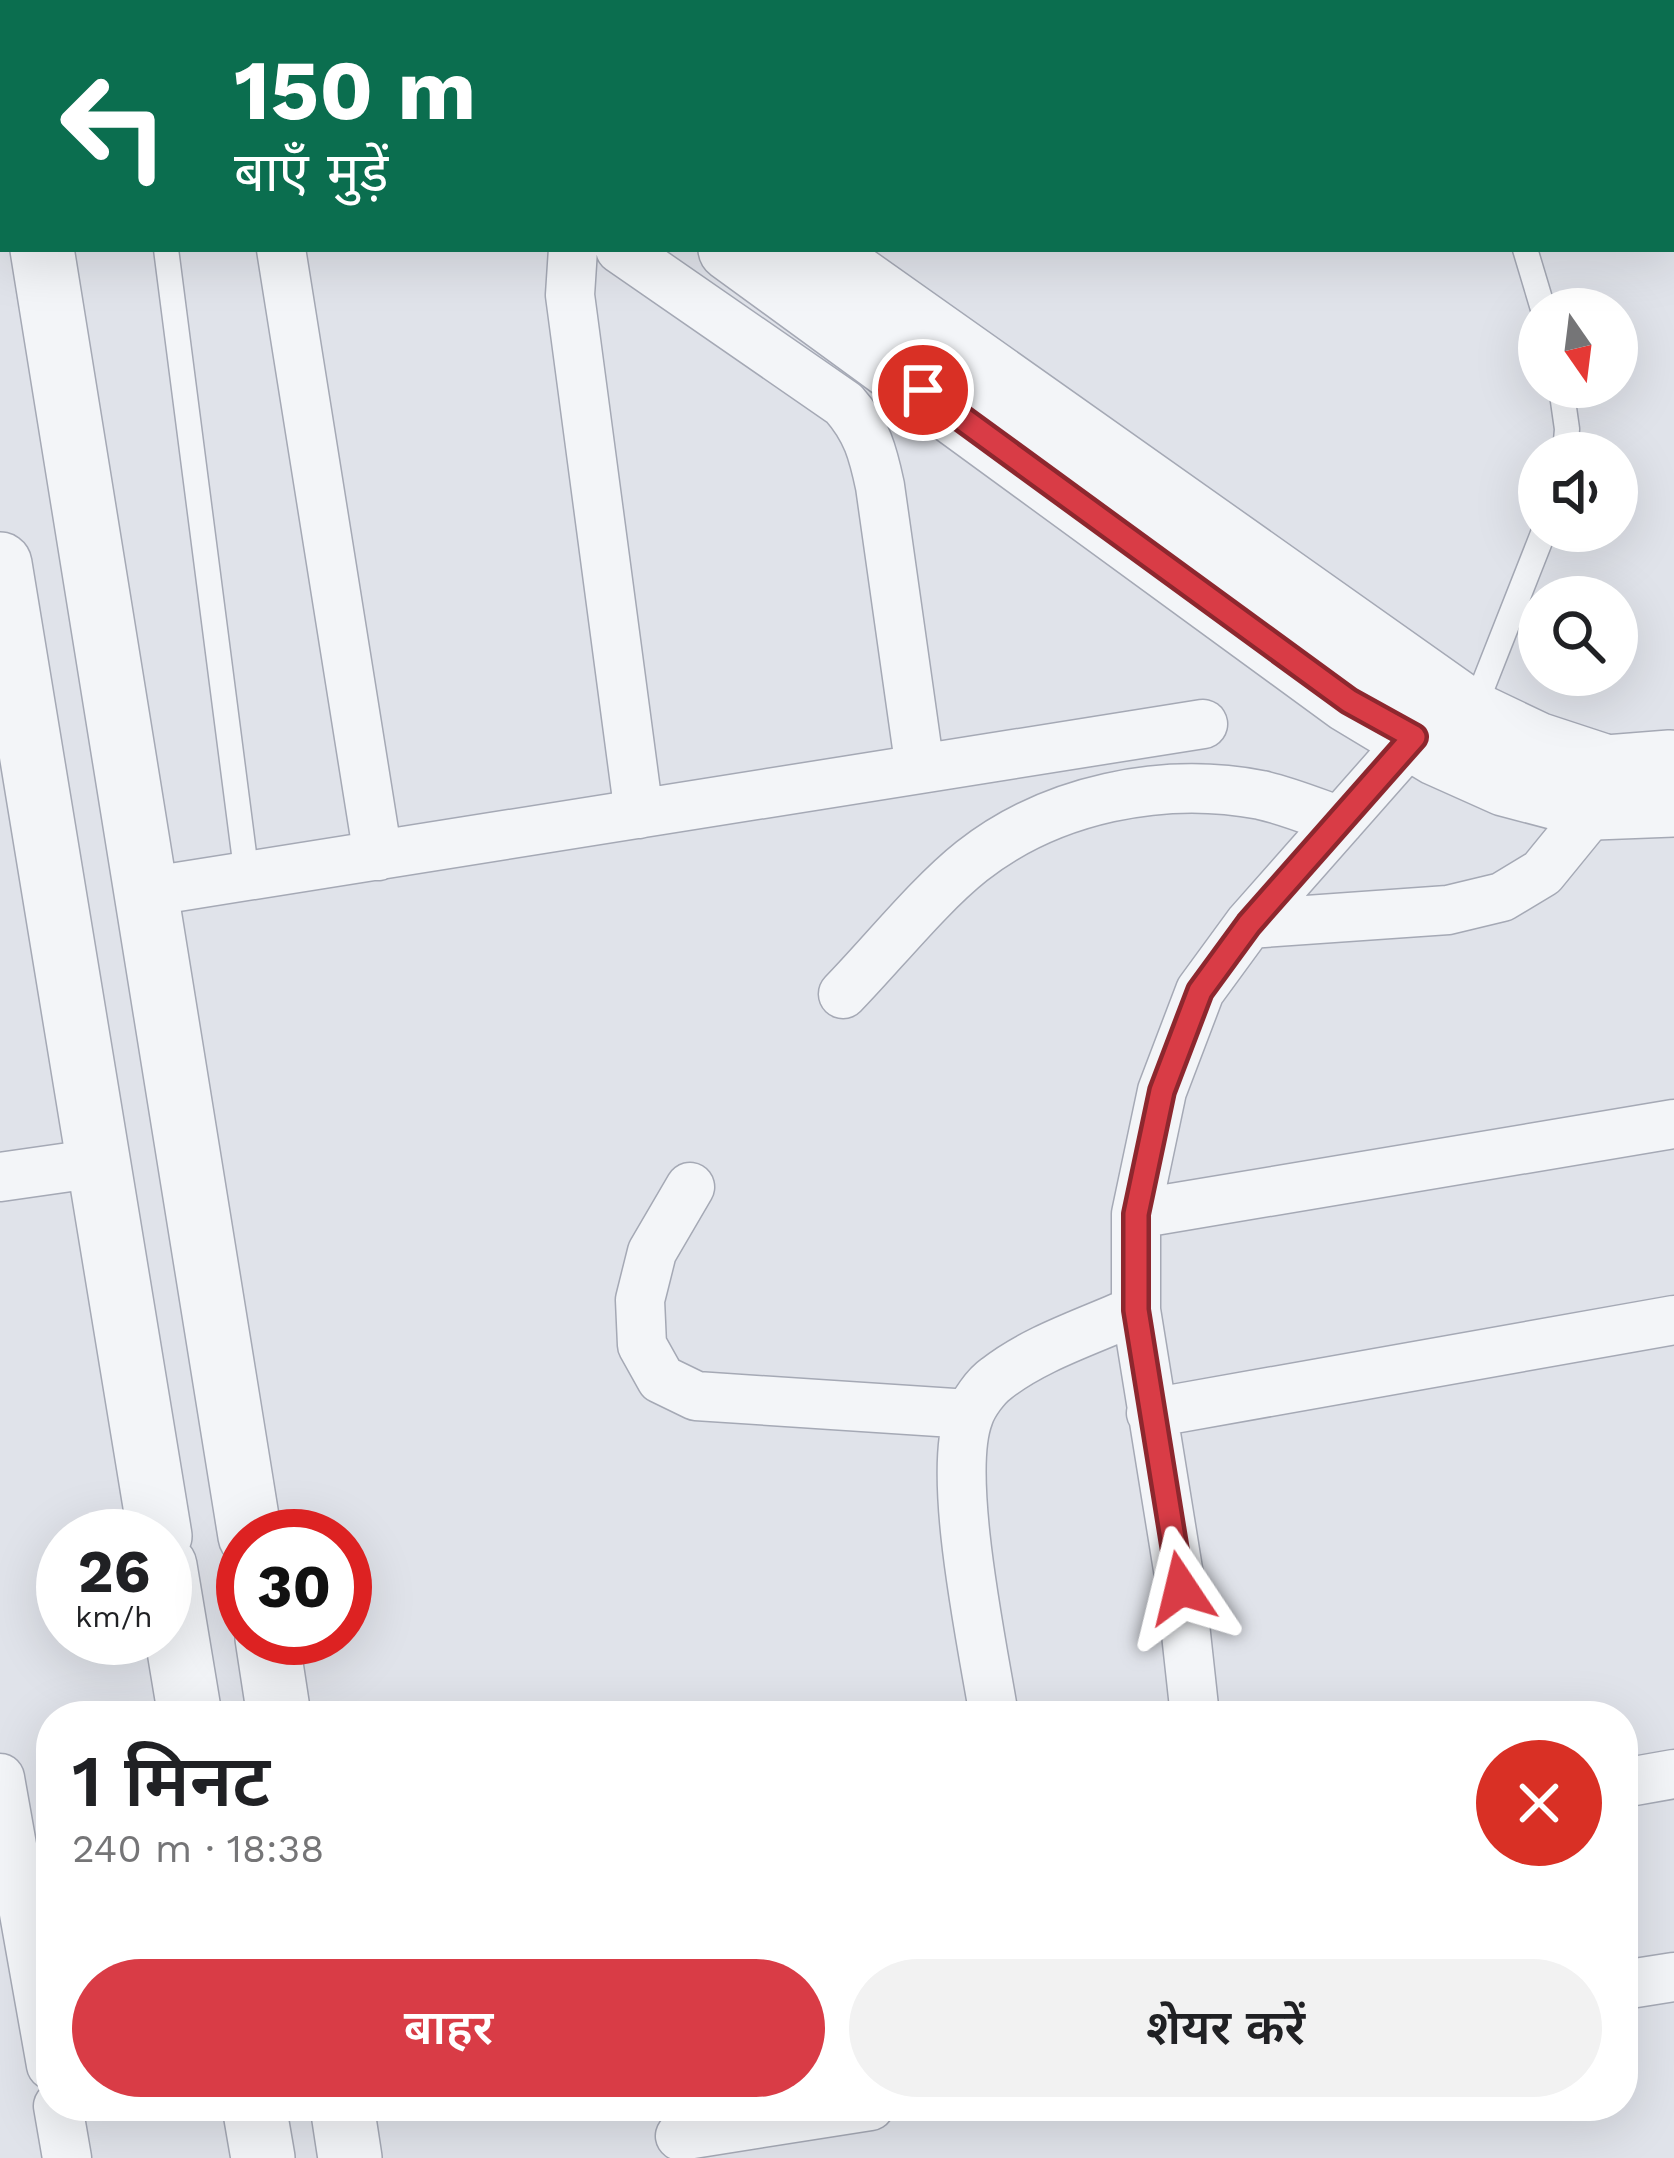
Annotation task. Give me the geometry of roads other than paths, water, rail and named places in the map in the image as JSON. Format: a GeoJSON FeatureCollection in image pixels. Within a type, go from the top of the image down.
{"type":"FeatureCollection","features":[{"type":"Feature","properties":{"kind":"street"},"geometry":{"type":"LineString","coordinates":[[42,252],[246,1509]]}},
{"type":"Feature","properties":{"kind":"street"},"geometry":{"type":"LineString","coordinates":[[281,252],[378,856]]}},
{"type":"Feature","properties":{"kind":"street"},"geometry":{"type":"LineString","coordinates":[[573,252],[570,295],[639,814]]}},
{"type":"Feature","properties":{"kind":"street"},"geometry":{"type":"LineString","coordinates":[[624,252],[844,404],[862,424],[880,486],[920,769]]}},
{"type":"Feature","properties":{"kind":"street"},"geometry":{"type":"LineString","coordinates":[[734,252],[1349,701],[1437,754],[1504,784],[1601,788],[1674,805]]}},
{"type":"Feature","properties":{"kind":"street"},"geometry":{"type":"LineString","coordinates":[[820,252],[1472,713],[1537,744],[1601,788]]}},
{"type":"Feature","properties":{"kind":"street"},"geometry":{"type":"LineString","coordinates":[[0,564],[156,1509]]}},
{"type":"Feature","properties":{"kind":"street"},"geometry":{"type":"LineString","coordinates":[[146,892],[1203,724]]}},
{"type":"Feature","properties":{"kind":"street"},"geometry":{"type":"LineString","coordinates":[[1193,1701],[1181,1588],[1136,1310],[1136,1214],[1162,1091],[1200,991],[1249,924],[1414,737]]}},
{"type":"Feature","properties":{"kind":"street"},"geometry":{"type":"LineString","coordinates":[[1249,924],[1448,910],[1502,897],[1542,873],[1601,788],[1674,761]]}},
{"type":"Feature","properties":{"kind":"street"},"geometry":{"type":"LineString","coordinates":[[843,994],[969,863],[1027,823],[1102,798],[1181,789],[1261,795],[1340,821]]}},
{"type":"Feature","properties":{"kind":"street"},"geometry":{"type":"LineString","coordinates":[[1136,1214],[1674,1124]]}},
{"type":"Feature","properties":{"kind":"street"},"geometry":{"type":"LineString","coordinates":[[0,1177],[98,1163]]}},
{"type":"Feature","properties":{"kind":"street"},"geometry":{"type":"LineString","coordinates":[[690,1187],[652,1252],[640,1300],[642,1345],[662,1379],[696,1396],[969,1414]]}},
{"type":"Feature","properties":{"kind":"street"},"geometry":{"type":"LineString","coordinates":[[992,1701],[970,1568],[962,1457],[969,1414],[992,1381],[1025,1360],[1136,1310]]}},
{"type":"Feature","properties":{"kind":"street"},"geometry":{"type":"LineString","coordinates":[[1151,1413],[1674,1320]]}},
{"type":"Feature","properties":{"kind":"street"},"geometry":{"type":"LineString","coordinates":[[182,1665],[188,1701]]}},
{"type":"Feature","properties":{"kind":"street"},"geometry":{"type":"LineString","coordinates":[[270,1665],[276,1701]]}},
{"type":"Feature","properties":{"kind":"street"},"geometry":{"type":"LineString","coordinates":[[1638,1780],[1674,1774]]}},
{"type":"Feature","properties":{"kind":"street"},"geometry":{"type":"LineString","coordinates":[[0,1778],[36,1981]]}},
{"type":"Feature","properties":{"kind":"street"},"geometry":{"type":"LineString","coordinates":[[1638,1983],[1674,1977]]}},
{"type":"Feature","properties":{"kind":"street"},"geometry":{"type":"LineString","coordinates":[[61,2121],[68,2158]]}},
{"type":"Feature","properties":{"kind":"street"},"geometry":{"type":"LineString","coordinates":[[257,2121],[263,2158]]}},
{"type":"Feature","properties":{"kind":"street"},"geometry":{"type":"LineString","coordinates":[[344,2121],[350,2158]]}},
{"type":"Feature","properties":{"kind":"street"},"geometry":{"type":"LineString","coordinates":[[680,2133],[763,2121]]}},
{"type":"Feature","properties":{"kind":"lane"},"geometry":{"type":"LineString","coordinates":[[166,252],[247,877]]}},
{"type":"Feature","properties":{"kind":"lane"},"geometry":{"type":"LineString","coordinates":[[1526,252],[1537,288]]}},
{"type":"Feature","properties":{"kind":"lane"},"geometry":{"type":"LineString","coordinates":[[1472,713],[1536,552]]}}]}
